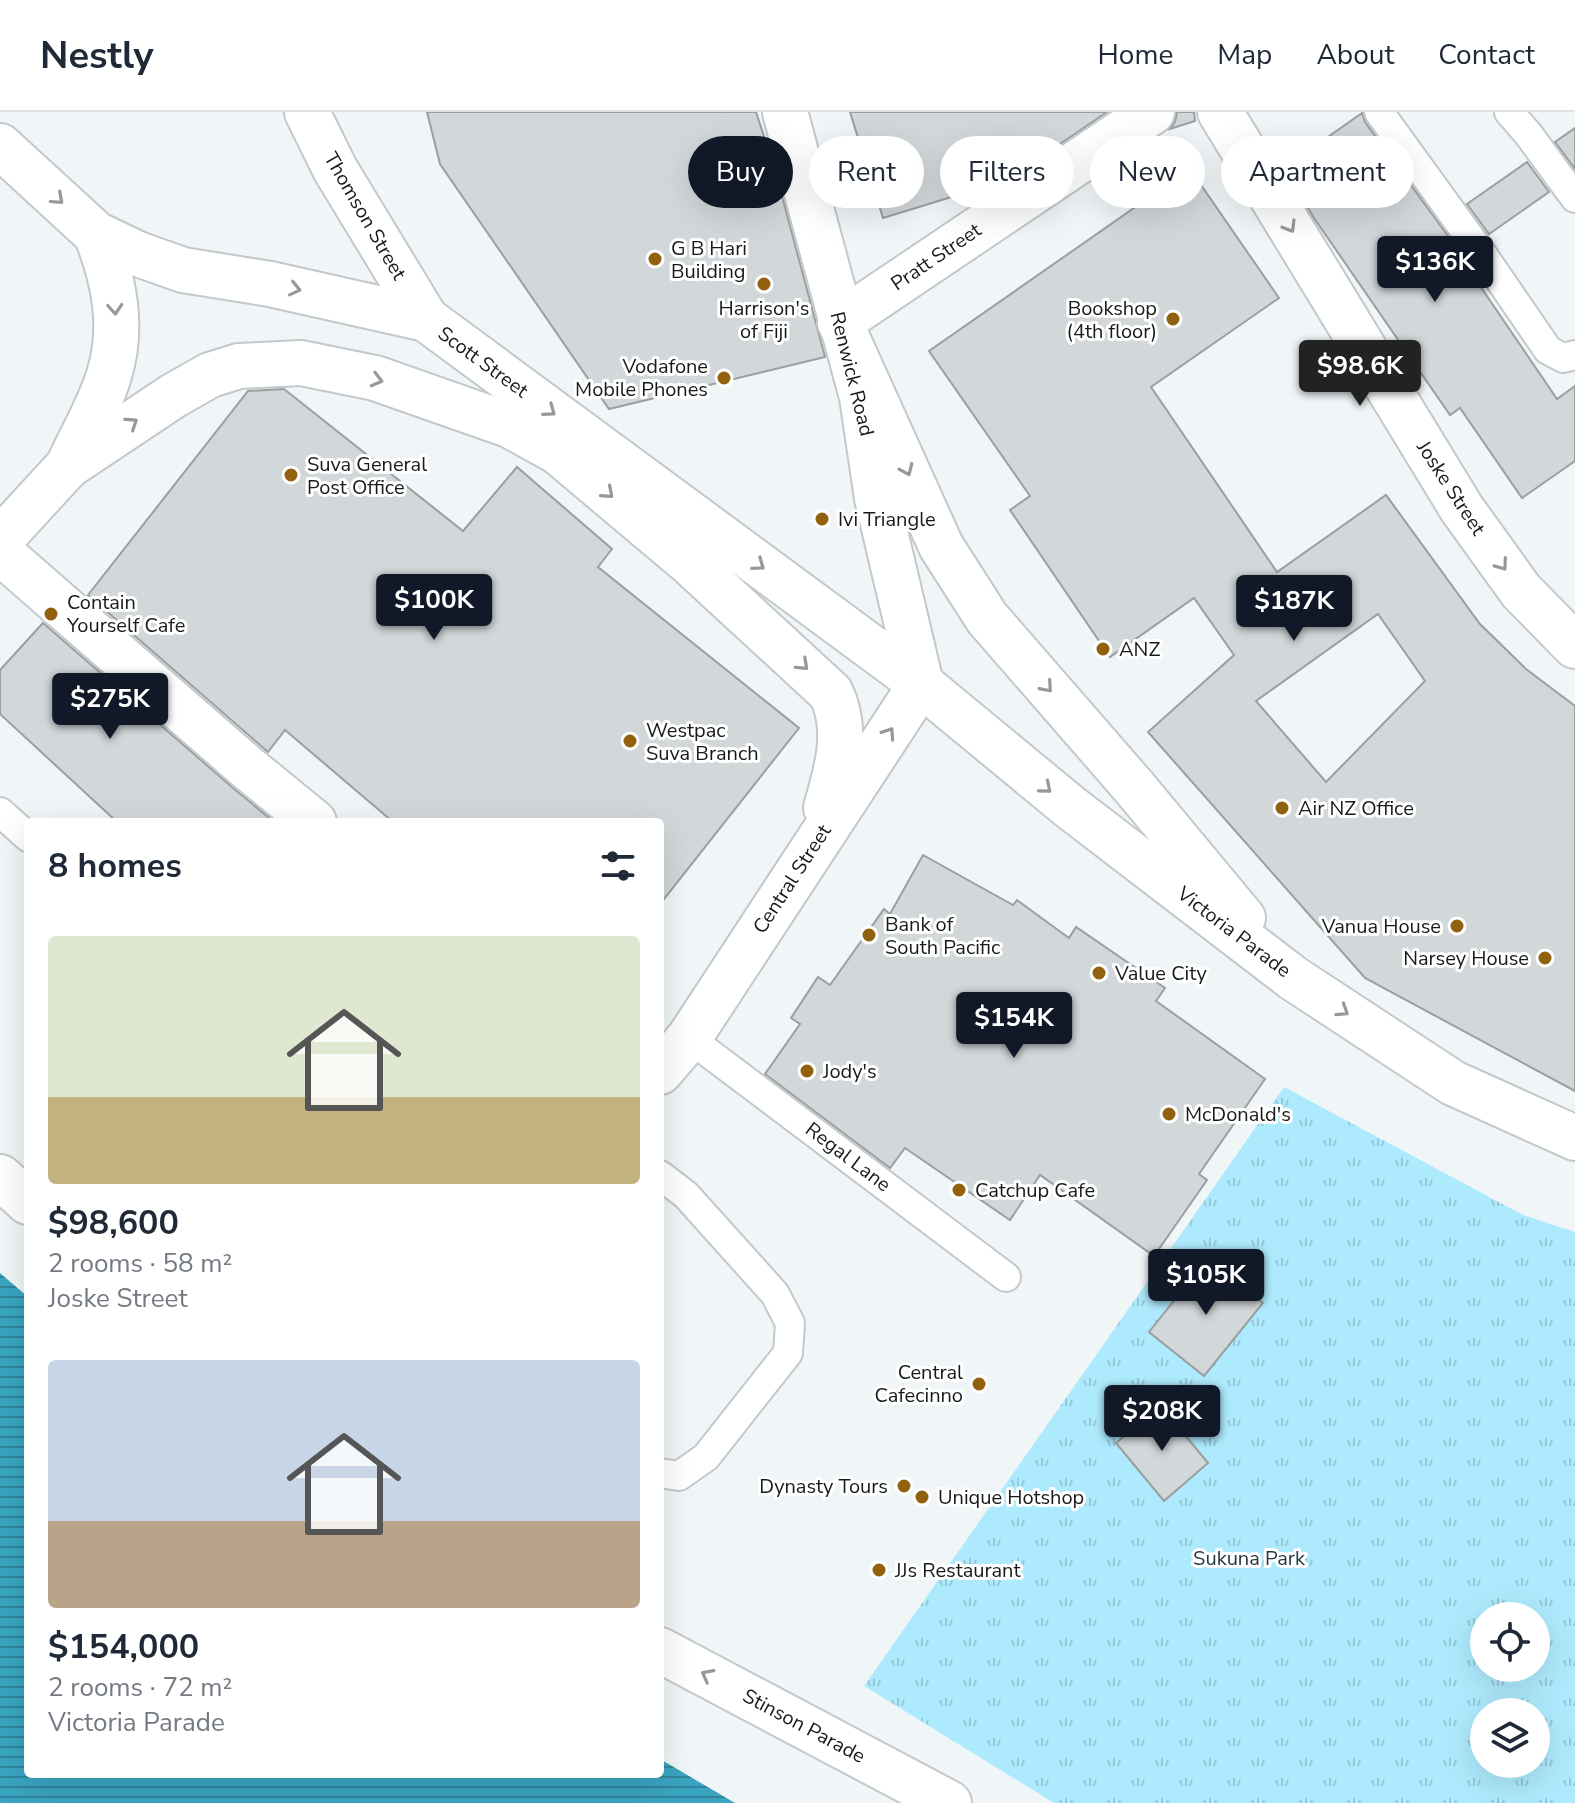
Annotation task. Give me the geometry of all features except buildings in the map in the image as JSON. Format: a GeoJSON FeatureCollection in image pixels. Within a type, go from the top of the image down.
{"type":"FeatureCollection","features":[{"type":"Feature","properties":{"kind":"main road","name":"Thomson Street"},"geometry":{"type":"LineString","coordinates":[[307,112],[335,169],[426,319]]}},
{"type":"Feature","properties":{"kind":"main road","name":"Renwick Road"},"geometry":{"type":"LineString","coordinates":[[785,112],[862,397],[877,498],[921,684]]}},
{"type":"Feature","properties":{"kind":"main road","name":"Joske Street"},"geometry":{"type":"LineString","coordinates":[[1220,112],[1462,509],[1521,591],[1575,646]]}},
{"type":"Feature","properties":{"kind":"main road","name":"Pratt Street"},"geometry":{"type":"LineString","coordinates":[[840,322],[1143,115]]}},
{"type":"Feature","properties":{"kind":"main road","name":"Scott Street"},"geometry":{"type":"LineString","coordinates":[[0,146],[96,234],[138,254],[183,270],[270,284],[426,319],[921,684]]}},
{"type":"Feature","properties":{"kind":"main road"},"geometry":{"type":"LineString","coordinates":[[68,466],[109,376],[117,337],[110,270],[96,234]]}},
{"type":"Feature","properties":{"kind":"main road"},"geometry":{"type":"LineString","coordinates":[[840,322],[941,546],[987,618],[1134,787],[1293,978]]}},
{"type":"Feature","properties":{"kind":"main road"},"geometry":{"type":"LineString","coordinates":[[0,540],[68,466],[173,396],[210,375],[239,366],[301,363],[375,378],[509,425],[558,452],[598,484],[691,564],[831,693],[837,705],[841,738],[839,759],[814,844]]}},
{"type":"Feature","properties":{"kind":"main road"},"geometry":{"type":"LineString","coordinates":[[0,552],[309,818]]}},
{"type":"Feature","properties":{"kind":"main road","name":"Central Street"},"geometry":{"type":"LineString","coordinates":[[664,1067],[689,1038],[921,684]]}},
{"type":"Feature","properties":{"kind":"main road","name":"Victoria Parade"},"geometry":{"type":"LineString","coordinates":[[921,684],[1070,807],[1293,978],[1453,1083],[1575,1138]]}},
{"type":"Feature","properties":{"kind":"main road"},"geometry":{"type":"LineString","coordinates":[[0,1177],[24,1198]]}},
{"type":"Feature","properties":{"kind":"main road","name":"Stinson Parade"},"geometry":{"type":"LineString","coordinates":[[664,1652],[949,1803]]}},
{"type":"Feature","properties":{"kind":"lane"},"geometry":{"type":"LineString","coordinates":[[1379,112],[1548,350],[1563,358],[1575,355]]}},
{"type":"Feature","properties":{"kind":"lane"},"geometry":{"type":"LineString","coordinates":[[1509,112],[1575,198]]}},
{"type":"Feature","properties":{"kind":"lane"},"geometry":{"type":"LineString","coordinates":[[0,812],[24,833]]}},
{"type":"Feature","properties":{"kind":"lane","name":"Regal Lane"},"geometry":{"type":"LineString","coordinates":[[689,1038],[1006,1277]]}},
{"type":"Feature","properties":{"kind":"lane"},"geometry":{"type":"LineString","coordinates":[[664,1178],[686,1195],[775,1294],[790,1323],[788,1353],[706,1457],[679,1476],[664,1474]]}},
{"type":"Feature","properties":{"kind":"green space","name":"Sukuna Park"},"geometry":{"type":"Polygon","coordinates":[[[1284,1087],[1523,1215],[1575,1232],[1575,1803],[1054,1803],[864,1686],[1284,1087]]]}},
{"type":"Feature","properties":{"kind":"shaded area"},"geometry":{"type":"Polygon","coordinates":[[[0,1273],[24,1294],[24,1778],[664,1778],[664,1761],[735,1803],[0,1803],[0,1273]]]}},
{"type":"Feature","properties":{"kind":"place","name":"G B Hari Building"},"geometry":{"type":"Point","coordinates":[655,259]}},
{"type":"Feature","properties":{"kind":"place","name":"Harrison's of Fiji"},"geometry":{"type":"Point","coordinates":[764,284]}},
{"type":"Feature","properties":{"kind":"place","name":"Bookshop (4th floor)"},"geometry":{"type":"Point","coordinates":[1173,319]}},
{"type":"Feature","properties":{"kind":"place","name":"Vodafone Mobile Phones"},"geometry":{"type":"Point","coordinates":[724,378]}},
{"type":"Feature","properties":{"kind":"place","name":"Suva General Post Office"},"geometry":{"type":"Point","coordinates":[291,475]}},
{"type":"Feature","properties":{"kind":"place","name":"Ivi Triangle"},"geometry":{"type":"Point","coordinates":[822,519]}},
{"type":"Feature","properties":{"kind":"place","name":"Contain Yourself Cafe"},"geometry":{"type":"Point","coordinates":[51,614]}},
{"type":"Feature","properties":{"kind":"place","name":"ANZ"},"geometry":{"type":"Point","coordinates":[1103,649]}},
{"type":"Feature","properties":{"kind":"place","name":"Westpac Suva Branch"},"geometry":{"type":"Point","coordinates":[630,741]}},
{"type":"Feature","properties":{"kind":"place","name":"Air NZ Office"},"geometry":{"type":"Point","coordinates":[1282,808]}},
{"type":"Feature","properties":{"kind":"place","name":"Vanua House"},"geometry":{"type":"Point","coordinates":[1457,926]}},
{"type":"Feature","properties":{"kind":"place","name":"Bank of South Pacific"},"geometry":{"type":"Point","coordinates":[869,935]}},
{"type":"Feature","properties":{"kind":"place","name":"Narsey House"},"geometry":{"type":"Point","coordinates":[1545,958]}},
{"type":"Feature","properties":{"kind":"place","name":"Value City"},"geometry":{"type":"Point","coordinates":[1099,973]}},
{"type":"Feature","properties":{"kind":"place","name":"Jody's"},"geometry":{"type":"Point","coordinates":[807,1071]}},
{"type":"Feature","properties":{"kind":"place","name":"McDonald's"},"geometry":{"type":"Point","coordinates":[1169,1114]}},
{"type":"Feature","properties":{"kind":"place","name":"Catchup Cafe"},"geometry":{"type":"Point","coordinates":[959,1190]}},
{"type":"Feature","properties":{"kind":"place","name":"Central Cafecinno"},"geometry":{"type":"Point","coordinates":[979,1384]}},
{"type":"Feature","properties":{"kind":"place","name":"Dynasty Tours"},"geometry":{"type":"Point","coordinates":[904,1486]}},
{"type":"Feature","properties":{"kind":"place","name":"Unique Hotshop"},"geometry":{"type":"Point","coordinates":[922,1497]}},
{"type":"Feature","properties":{"kind":"place","name":"JJs Restaurant"},"geometry":{"type":"Point","coordinates":[879,1570]}}]}
